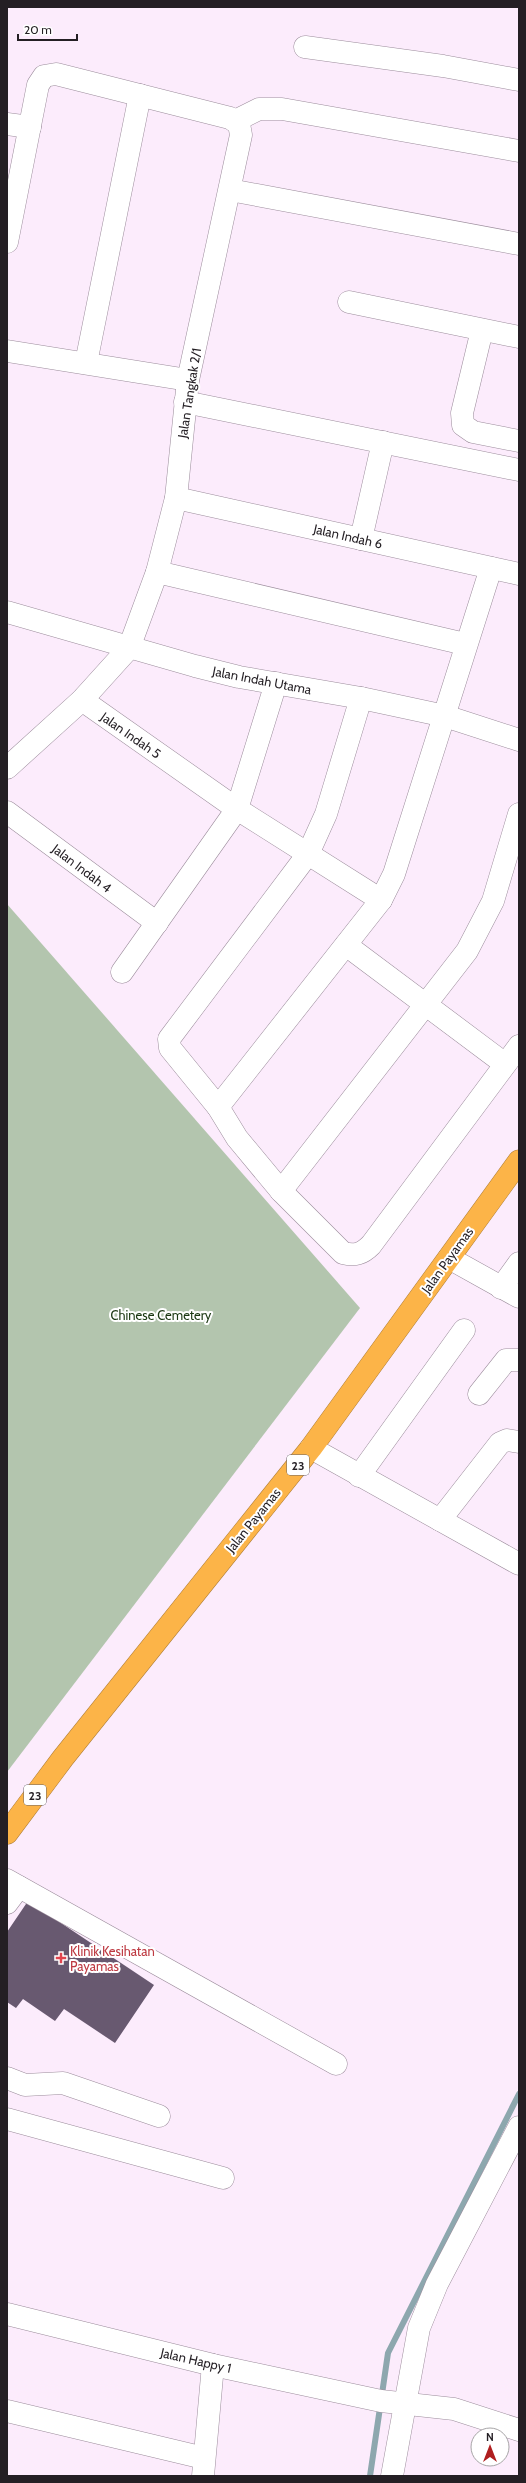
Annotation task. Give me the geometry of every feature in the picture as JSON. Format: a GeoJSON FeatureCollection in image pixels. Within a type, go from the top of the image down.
{"type":"FeatureCollection","features":[{"type":"Feature","properties":{"kind":"highway","name":"Jalan Payamas"},"geometry":{"type":"LineString","coordinates":[[7,1833],[63,1758],[311,1448],[519,1162]]}},
{"type":"Feature","properties":{"kind":"street"},"geometry":{"type":"LineString","coordinates":[[306,47],[443,66],[519,80]]}},
{"type":"Feature","properties":{"kind":"street"},"geometry":{"type":"LineString","coordinates":[[7,242],[38,85],[44,76],[56,74],[140,95],[238,128],[259,109],[282,109],[519,152]]}},
{"type":"Feature","properties":{"kind":"street"},"geometry":{"type":"LineString","coordinates":[[86,363],[140,95]]}},
{"type":"Feature","properties":{"kind":"street"},"geometry":{"type":"LineString","coordinates":[[7,124],[30,127]]}},
{"type":"Feature","properties":{"kind":"street","name":"Jalan Tangkak 2/1"},"geometry":{"type":"LineString","coordinates":[[129,648],[157,572],[176,498],[188,380],[230,190],[238,128]]}},
{"type":"Feature","properties":{"kind":"street"},"geometry":{"type":"LineString","coordinates":[[230,190],[519,244]]}},
{"type":"Feature","properties":{"kind":"street"},"geometry":{"type":"LineString","coordinates":[[349,302],[519,337]]}},
{"type":"Feature","properties":{"kind":"street"},"geometry":{"type":"LineString","coordinates":[[482,330],[462,413],[463,425],[473,432],[519,441]]}},
{"type":"Feature","properties":{"kind":"street"},"geometry":{"type":"LineString","coordinates":[[7,351],[188,380]]}},
{"type":"Feature","properties":{"kind":"street"},"geometry":{"type":"LineString","coordinates":[[185,402],[519,470]]}},
{"type":"Feature","properties":{"kind":"street"},"geometry":{"type":"LineString","coordinates":[[361,539],[383,442]]}},
{"type":"Feature","properties":{"kind":"street","name":"Jalan Indah 6"},"geometry":{"type":"LineString","coordinates":[[176,498],[519,574]]}},
{"type":"Feature","properties":{"kind":"street"},"geometry":{"type":"LineString","coordinates":[[218,1107],[381,900],[401,858],[445,716],[465,644],[491,568]]}},
{"type":"Feature","properties":{"kind":"street"},"geometry":{"type":"LineString","coordinates":[[157,572],[465,644]]}},
{"type":"Feature","properties":{"kind":"street","name":"Jalan Indah Utama"},"geometry":{"type":"LineString","coordinates":[[7,612],[129,648],[239,677],[361,698],[445,716],[519,740]]}},
{"type":"Feature","properties":{"kind":"street"},"geometry":{"type":"LineString","coordinates":[[7,768],[82,700],[129,648]]}},
{"type":"Feature","properties":{"kind":"street"},"geometry":{"type":"LineString","coordinates":[[122,972],[237,809],[276,683]]}},
{"type":"Feature","properties":{"kind":"street"},"geometry":{"type":"LineString","coordinates":[[361,698],[326,814],[308,854],[169,1038],[170,1048],[218,1107],[237,1138],[281,1192],[343,1253],[350,1255],[366,1250],[519,1046]]}},
{"type":"Feature","properties":{"kind":"street","name":"Jalan Indah 5"},"geometry":{"type":"LineString","coordinates":[[82,700],[237,809],[381,900]]}},
{"type":"Feature","properties":{"kind":"street","name":"Jalan Indah 4"},"geometry":{"type":"LineString","coordinates":[[7,812],[157,923]]}},
{"type":"Feature","properties":{"kind":"street"},"geometry":{"type":"LineString","coordinates":[[281,1192],[467,952],[493,901],[519,814]]}},
{"type":"Feature","properties":{"kind":"street"},"geometry":{"type":"LineString","coordinates":[[346,945],[505,1064]]}},
{"type":"Feature","properties":{"kind":"street"},"geometry":{"type":"LineString","coordinates":[[449,1258],[510,1292],[519,1263]]}},
{"type":"Feature","properties":{"kind":"street"},"geometry":{"type":"LineString","coordinates":[[359,1476],[464,1330]]}},
{"type":"Feature","properties":{"kind":"street"},"geometry":{"type":"LineString","coordinates":[[479,1394],[506,1360],[519,1360]]}},
{"type":"Feature","properties":{"kind":"street"},"geometry":{"type":"LineString","coordinates":[[440,1520],[500,1443],[507,1440],[519,1442]]}},
{"type":"Feature","properties":{"kind":"street"},"geometry":{"type":"LineString","coordinates":[[311,1448],[519,1564]]}},
{"type":"Feature","properties":{"kind":"street"},"geometry":{"type":"LineString","coordinates":[[11,1890],[336,2064]]}},
{"type":"Feature","properties":{"kind":"street"},"geometry":{"type":"LineString","coordinates":[[7,2078],[25,2085],[63,2083],[159,2116]]}},
{"type":"Feature","properties":{"kind":"street"},"geometry":{"type":"LineString","coordinates":[[7,2119],[223,2178]]}},
{"type":"Feature","properties":{"kind":"street"},"geometry":{"type":"LineString","coordinates":[[392,2476],[396,2404],[419,2328],[437,2284],[519,2127]]}},
{"type":"Feature","properties":{"kind":"street","name":"Jalan Happy 1"},"geometry":{"type":"LineString","coordinates":[[7,2314],[213,2364],[396,2404],[454,2408],[519,2430]]}},
{"type":"Feature","properties":{"kind":"street"},"geometry":{"type":"LineString","coordinates":[[7,2411],[204,2467],[213,2364]]}},
{"type":"Feature","properties":{"kind":"green space","name":"Chinese Cemetery"},"geometry":{"type":"Polygon","coordinates":[[[7,904],[360,1308],[7,1772],[7,904]]]}},
{"type":"Feature","properties":{"kind":"building","name":"Klinik Kesihatan Payamas"},"geometry":{"type":"Polygon","coordinates":[[[28,1901],[154,1985],[115,2043],[64,2009],[55,2021],[23,1999],[16,2008],[7,2002],[7,1932],[28,1901]]]}},
{"type":"Feature","properties":{"kind":"waterway"},"geometry":{"type":"LineString","coordinates":[[370,2476],[388,2353],[519,2094]]}},
{"type":"Feature","properties":{"kind":"place","name":"Klinik Kesihatan Payamas"},"geometry":{"type":"Point","coordinates":[61,1958]}}]}
